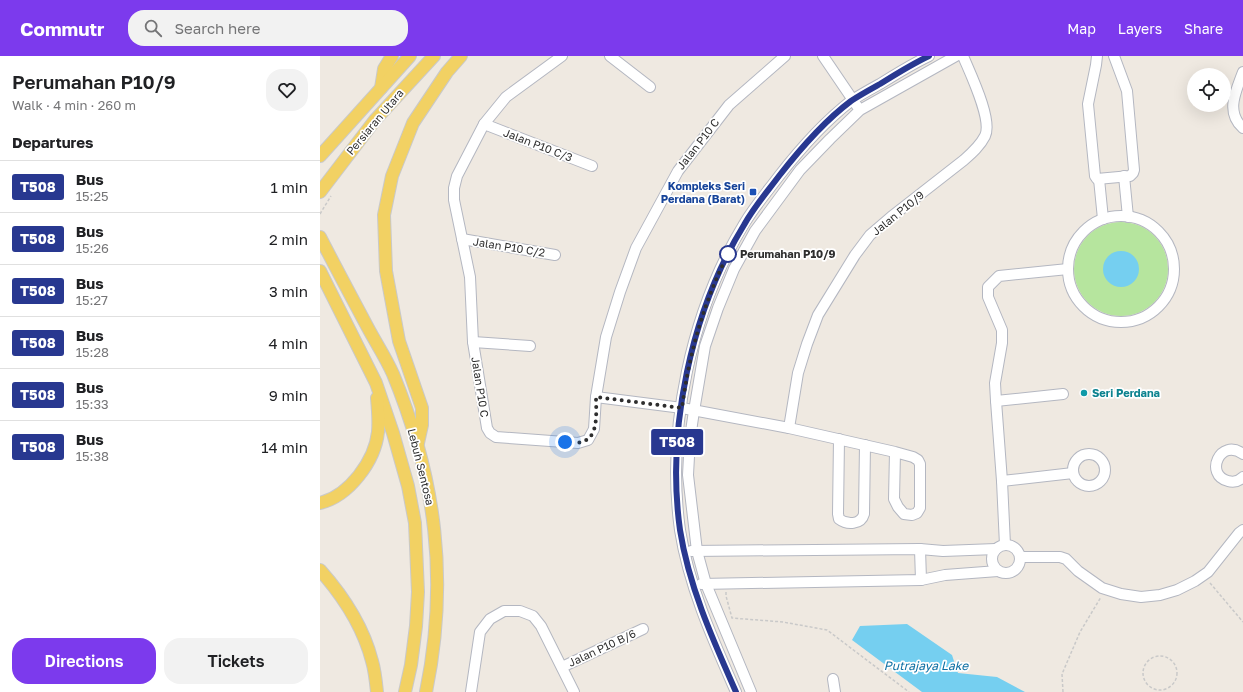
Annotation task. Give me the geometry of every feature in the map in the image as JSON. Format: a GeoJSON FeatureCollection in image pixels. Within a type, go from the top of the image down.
{"type":"FeatureCollection","features":[{"type":"Feature","properties":{"kind":"main road"},"geometry":{"type":"LineString","coordinates":[[381,88],[384,69],[392,56]]}},
{"type":"Feature","properties":{"kind":"main road","name":"Persiaran Utara"},"geometry":{"type":"LineString","coordinates":[[320,156],[410,56]]}},
{"type":"Feature","properties":{"kind":"main road","name":"Persiaran Utara"},"geometry":{"type":"LineString","coordinates":[[320,192],[375,120],[434,56]]}},
{"type":"Feature","properties":{"kind":"main road"},"geometry":{"type":"LineString","coordinates":[[418,443],[422,425],[422,408],[399,341],[386,271],[384,215],[392,176],[413,123],[447,72],[461,56]]}},
{"type":"Feature","properties":{"kind":"main road","name":"Lebuh Sentosa"},"geometry":{"type":"LineString","coordinates":[[320,237],[392,373],[418,443],[434,521],[438,559],[436,628],[426,692]]}},
{"type":"Feature","properties":{"kind":"main road","name":"Lebuh Sentosa"},"geometry":{"type":"LineString","coordinates":[[320,272],[376,383],[393,433],[408,486],[415,523],[418,592],[416,626],[411,665],[405,692]]}},
{"type":"Feature","properties":{"kind":"main road"},"geometry":{"type":"LineString","coordinates":[[320,503],[330,500],[352,484],[372,457],[378,433],[376,383]]}},
{"type":"Feature","properties":{"kind":"main road"},"geometry":{"type":"LineString","coordinates":[[320,570],[338,590],[364,636],[372,662],[377,692]]}},
{"type":"Feature","properties":{"kind":"street","name":"Jalan P10 C"},"geometry":{"type":"LineString","coordinates":[[562,56],[506,97],[484,124],[457,176],[454,188],[454,200],[470,277],[473,342],[487,428],[490,433],[496,437],[578,443],[588,440],[594,429],[596,397],[606,337],[636,248],[678,170],[729,105],[785,56]]}},
{"type":"Feature","properties":{"kind":"street"},"geometry":{"type":"LineString","coordinates":[[610,56],[650,86]]}},
{"type":"Feature","properties":{"kind":"street"},"geometry":{"type":"LineString","coordinates":[[823,56],[860,110]]}},
{"type":"Feature","properties":{"kind":"street"},"geometry":{"type":"LineString","coordinates":[[736,692],[706,622],[693,584],[680,530],[676,475],[678,437],[693,343],[722,265],[743,225],[790,162],[819,130],[852,100],[929,56]]}},
{"type":"Feature","properties":{"kind":"street"},"geometry":{"type":"LineString","coordinates":[[751,692],[706,584],[697,551],[688,475],[690,438],[705,346],[718,308],[734,269],[755,231],[800,170],[860,110],[956,56]]}},
{"type":"Feature","properties":{"kind":"street","name":"Jalan P10/9"},"geometry":{"type":"LineString","coordinates":[[789,428],[798,373],[818,315],[855,255],[870,235],[891,216],[964,160],[975,150],[985,136],[987,129],[986,117],[963,56]]}},
{"type":"Feature","properties":{"kind":"street"},"geometry":{"type":"LineString","coordinates":[[1097,56],[1088,104],[1095,176],[1099,179],[1103,219]]}},
{"type":"Feature","properties":{"kind":"street"},"geometry":{"type":"LineString","coordinates":[[1099,179],[1130,176],[1134,170],[1126,91],[1114,56]]}},
{"type":"Feature","properties":{"kind":"street"},"geometry":{"type":"LineString","coordinates":[[1243,72],[1235,92],[1232,111],[1237,123],[1243,128]]}},
{"type":"Feature","properties":{"kind":"street","name":"Jalan P10 C/3"},"geometry":{"type":"LineString","coordinates":[[484,124],[592,166]]}},
{"type":"Feature","properties":{"kind":"street"},"geometry":{"type":"LineString","coordinates":[[1124,176],[1128,216]]}},
{"type":"Feature","properties":{"kind":"street"},"geometry":{"type":"LineString","coordinates":[[1116,216],[1128,216],[1141,219],[1150,224],[1164,237],[1171,248],[1175,272],[1168,296],[1152,313],[1134,321],[1116,322],[1104,319],[1090,312],[1078,300],[1073,292],[1069,280],[1069,257],[1074,244],[1083,232],[1103,219],[1116,216]]}},
{"type":"Feature","properties":{"kind":"street","name":"Jalan P10 C/2"},"geometry":{"type":"LineString","coordinates":[[462,240],[555,255]]}},
{"type":"Feature","properties":{"kind":"street"},"geometry":{"type":"LineString","coordinates":[[685,551],[920,549],[943,551],[1001,547],[1011,546],[1016,549],[1020,557],[1019,564],[1014,571],[1005,573],[998,570],[992,561],[993,556],[1001,547],[1002,481],[995,383],[1002,343],[1002,330],[988,298],[988,287],[999,276],[1068,269]]}},
{"type":"Feature","properties":{"kind":"street"},"geometry":{"type":"LineString","coordinates":[[473,342],[530,346]]}},
{"type":"Feature","properties":{"kind":"street"},"geometry":{"type":"LineString","coordinates":[[996,401],[1063,394]]}},
{"type":"Feature","properties":{"kind":"street"},"geometry":{"type":"LineString","coordinates":[[596,397],[682,408],[789,428],[896,452],[914,457],[920,464],[920,508],[917,513],[912,515],[904,514],[894,499],[896,452]]}},
{"type":"Feature","properties":{"kind":"street"},"geometry":{"type":"LineString","coordinates":[[839,439],[838,514],[839,519],[843,521],[858,522],[862,520],[864,514],[865,445]]}},
{"type":"Feature","properties":{"kind":"street"},"geometry":{"type":"LineString","coordinates":[[1243,454],[1233,450],[1224,452],[1218,459],[1216,466],[1219,475],[1224,480],[1233,482],[1243,477]]}},
{"type":"Feature","properties":{"kind":"street"},"geometry":{"type":"LineString","coordinates":[[1002,481],[1074,472]]}},
{"type":"Feature","properties":{"kind":"street"},"geometry":{"type":"LineString","coordinates":[[1020,557],[1060,557],[1066,559],[1078,571],[1102,588],[1121,594],[1141,597],[1160,595],[1177,590],[1208,572],[1243,530]]}},
{"type":"Feature","properties":{"kind":"street"},"geometry":{"type":"LineString","coordinates":[[920,549],[921,580]]}},
{"type":"Feature","properties":{"kind":"street"},"geometry":{"type":"LineString","coordinates":[[693,584],[921,580],[945,575],[998,570]]}},
{"type":"Feature","properties":{"kind":"street"},"geometry":{"type":"LineString","coordinates":[[471,692],[480,632],[490,619],[504,610],[520,611],[533,616],[541,626],[574,692]]}},
{"type":"Feature","properties":{"kind":"street","name":"Jalan P10 B/6"},"geometry":{"type":"LineString","coordinates":[[562,667],[643,630]]}},
{"type":"Feature","properties":{"kind":"street"},"geometry":{"type":"LineString","coordinates":[[833,679],[835,692]]}},
{"type":"Feature","properties":{"kind":"path"},"geometry":{"type":"LineString","coordinates":[[1204,575],[1243,622]]}},
{"type":"Feature","properties":{"kind":"path"},"geometry":{"type":"LineString","coordinates":[[727,584],[726,596],[732,618],[783,622],[827,630],[909,692]]}},
{"type":"Feature","properties":{"kind":"path"},"geometry":{"type":"LineString","coordinates":[[1063,692],[1062,674],[1080,632],[1106,589]]}},
{"type":"Feature","properties":{"kind":"path"},"geometry":{"type":"LineString","coordinates":[[1156,657],[1164,657],[1169,659],[1173,662],[1177,670],[1174,681],[1169,687],[1164,689],[1156,689],[1151,686],[1144,676],[1145,666],[1148,661],[1156,657]]}},
{"type":"Feature","properties":{"kind":"green space"},"geometry":{"type":"Polygon","coordinates":[[[1121,222],[1139,226],[1154,236],[1164,251],[1168,269],[1164,287],[1154,302],[1139,312],[1121,316],[1103,312],[1088,302],[1078,287],[1074,269],[1078,251],[1088,236],[1103,226],[1121,222]]]}},
{"type":"Feature","properties":{"kind":"water"},"geometry":{"type":"Polygon","coordinates":[[[1118,251],[1124,251],[1134,256],[1139,269],[1134,282],[1124,287],[1118,287],[1108,282],[1103,272],[1103,266],[1108,256],[1118,251]]]}},
{"type":"Feature","properties":{"kind":"water","name":"Putrajaya Lake"},"geometry":{"type":"Polygon","coordinates":[[[907,624],[952,655],[958,673],[997,677],[1025,692],[922,692],[852,640],[860,626],[907,624]]]}},
{"type":"Feature","properties":{"kind":"bus line","name":"T508"},"geometry":{"type":"LineString","coordinates":[[736,692],[706,622],[690,576],[680,530],[676,475],[678,437],[684,389],[693,343],[722,265],[743,225],[790,162],[819,130],[850,102],[929,56]]}},
{"type":"Feature","properties":{"kind":"place","name":"Kompleks Seri Perdana (Barat)"},"geometry":{"type":"Point","coordinates":[753,192]}},
{"type":"Feature","properties":{"kind":"place","name":"Perumahan P10/9"},"geometry":{"type":"Point","coordinates":[728,254]}},
{"type":"Feature","properties":{"kind":"place","name":"Seri Perdana"},"geometry":{"type":"Point","coordinates":[1084,393]}},
{"type":"Feature","properties":{"kind":"route"},"geometry":{"type":"LineString","coordinates":[[565,442],[584,442],[592,435],[594,429],[596,397],[682,408],[693,343],[706,305],[722,265],[729,252],[728,254]]}}]}
